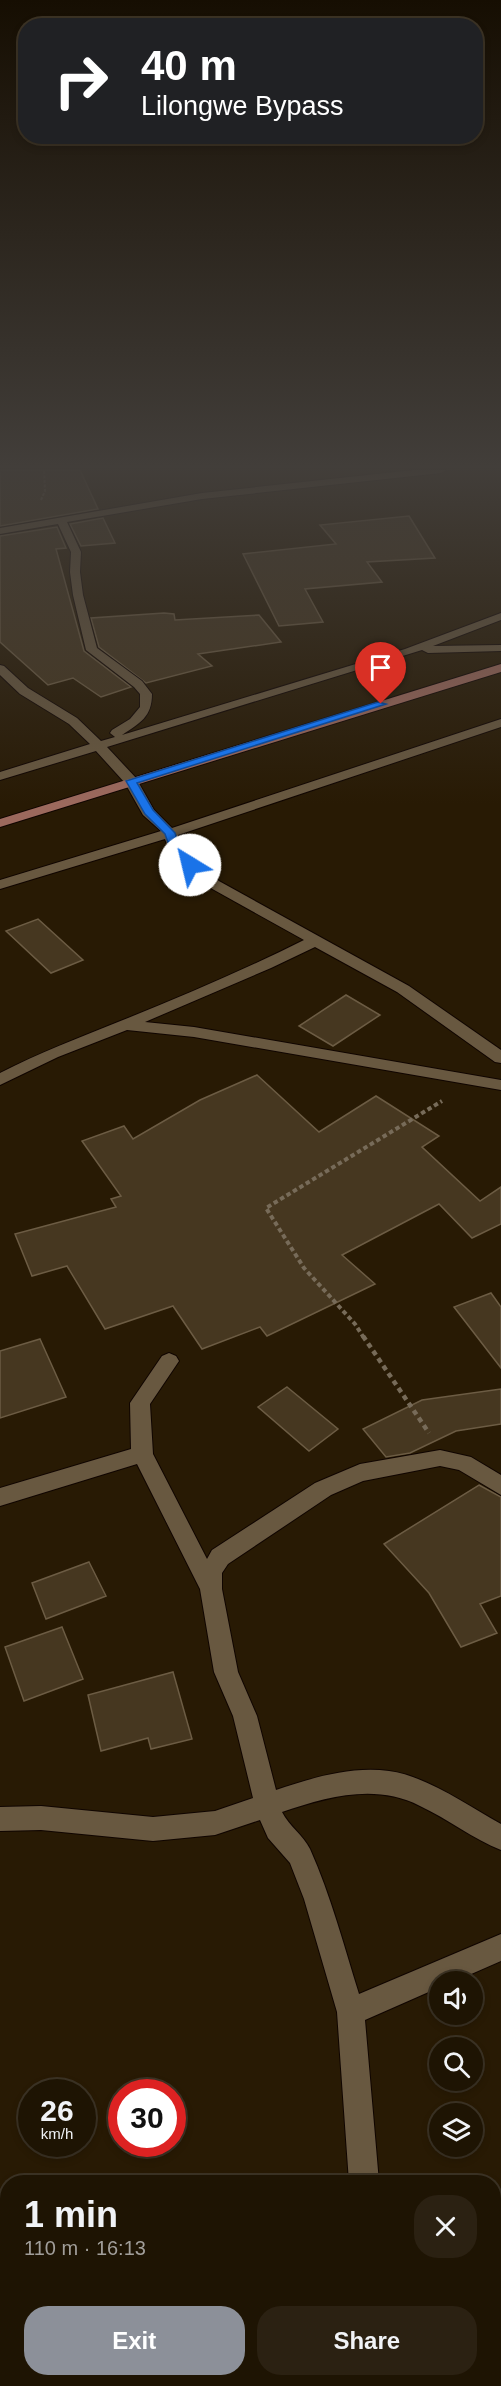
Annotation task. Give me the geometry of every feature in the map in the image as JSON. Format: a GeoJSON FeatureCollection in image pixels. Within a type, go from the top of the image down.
{"type":"FeatureCollection","features":[{"type":"Feature","properties":{"kind":"main road"},"geometry":{"type":"LineString","coordinates":[[0,823],[501,668]]}},
{"type":"Feature","properties":{"kind":"street"},"geometry":{"type":"LineString","coordinates":[[76,581],[92,650],[138,684],[146,694],[146,708],[134,722],[98,744]]}},
{"type":"Feature","properties":{"kind":"street"},"geometry":{"type":"LineString","coordinates":[[0,776],[98,744],[409,651],[483,625],[501,616]]}},
{"type":"Feature","properties":{"kind":"street"},"geometry":{"type":"LineString","coordinates":[[409,651],[501,648]]}},
{"type":"Feature","properties":{"kind":"street"},"geometry":{"type":"LineString","coordinates":[[0,669],[31,696],[73,721],[98,744],[131,781],[148,812],[170,833],[176,852],[203,878],[403,989],[501,1058]]}},
{"type":"Feature","properties":{"kind":"street"},"geometry":{"type":"LineString","coordinates":[[0,885],[170,833],[501,723]]}},
{"type":"Feature","properties":{"kind":"street"},"geometry":{"type":"LineString","coordinates":[[0,1080],[52,1053],[125,1025],[266,965],[315,941]]}},
{"type":"Feature","properties":{"kind":"street"},"geometry":{"type":"LineString","coordinates":[[125,1025],[194,1032],[501,1085]]}},
{"type":"Feature","properties":{"kind":"street"},"geometry":{"type":"LineString","coordinates":[[169,1361],[140,1403],[142,1454],[211,1589]]}},
{"type":"Feature","properties":{"kind":"street"},"geometry":{"type":"LineString","coordinates":[[0,1497],[142,1454]]}},
{"type":"Feature","properties":{"kind":"street"},"geometry":{"type":"LineString","coordinates":[[363,2175],[351,2012],[317,1899],[299,1855],[277,1829],[267,1806],[254,1745],[245,1716],[226,1672],[211,1589],[211,1571],[220,1557],[323,1489],[360,1473],[440,1458],[464,1463],[501,1486]]}},
{"type":"Feature","properties":{"kind":"street"},"geometry":{"type":"LineString","coordinates":[[0,1819],[41,1818],[153,1829],[215,1823],[318,1788],[364,1781],[391,1783],[427,1796],[501,1838]]}},
{"type":"Feature","properties":{"kind":"street"},"geometry":{"type":"LineString","coordinates":[[351,2012],[501,1947]]}},
{"type":"Feature","properties":{"kind":"path"},"geometry":{"type":"LineString","coordinates":[[440,1458],[434,1440],[355,1324],[304,1268],[266,1208],[474,1081]]}},
{"type":"Feature","properties":{"kind":"building"},"geometry":{"type":"Polygon","coordinates":[[[0,581],[65,581],[84,651],[131,687],[101,697],[73,678],[48,685],[0,642],[0,581]]]}},
{"type":"Feature","properties":{"kind":"building"},"geometry":{"type":"Polygon","coordinates":[[[257,581],[382,582],[305,589],[323,622],[279,626],[257,581]]]}},
{"type":"Feature","properties":{"kind":"building"},"geometry":{"type":"Polygon","coordinates":[[[174,614],[175,620],[259,615],[281,642],[198,654],[212,666],[146,683],[99,647],[91,618],[174,614]]]}},
{"type":"Feature","properties":{"kind":"building"},"geometry":{"type":"Polygon","coordinates":[[[38,919],[83,960],[51,973],[6,931],[38,919]]]}},
{"type":"Feature","properties":{"kind":"building"},"geometry":{"type":"Polygon","coordinates":[[[346,995],[380,1015],[333,1046],[299,1026],[346,995]]]}},
{"type":"Feature","properties":{"kind":"building"},"geometry":{"type":"Polygon","coordinates":[[[257,1075],[319,1132],[376,1096],[439,1136],[422,1147],[480,1201],[501,1187],[501,1224],[472,1238],[439,1204],[342,1255],[375,1284],[267,1336],[260,1327],[202,1349],[173,1306],[105,1329],[67,1266],[32,1276],[15,1234],[116,1207],[111,1199],[121,1196],[82,1141],[124,1126],[133,1139],[200,1100],[257,1075]]]}},
{"type":"Feature","properties":{"kind":"building"},"geometry":{"type":"Polygon","coordinates":[[[491,1293],[501,1307],[501,1368],[454,1307],[491,1293]]]}},
{"type":"Feature","properties":{"kind":"building"},"geometry":{"type":"Polygon","coordinates":[[[40,1339],[66,1397],[0,1418],[0,1351],[40,1339]]]}},
{"type":"Feature","properties":{"kind":"building"},"geometry":{"type":"Polygon","coordinates":[[[287,1387],[338,1429],[309,1451],[258,1407],[287,1387]]]}},
{"type":"Feature","properties":{"kind":"building"},"geometry":{"type":"Polygon","coordinates":[[[501,1389],[501,1424],[456,1431],[410,1453],[386,1457],[363,1429],[422,1400],[501,1389]]]}},
{"type":"Feature","properties":{"kind":"building"},"geometry":{"type":"Polygon","coordinates":[[[479,1485],[501,1497],[501,1596],[480,1604],[497,1633],[461,1647],[429,1593],[384,1544],[479,1485]]]}},
{"type":"Feature","properties":{"kind":"building"},"geometry":{"type":"Polygon","coordinates":[[[89,1562],[106,1596],[46,1619],[32,1583],[89,1562]]]}},
{"type":"Feature","properties":{"kind":"building"},"geometry":{"type":"Polygon","coordinates":[[[62,1627],[83,1679],[24,1701],[5,1647],[62,1627]]]}},
{"type":"Feature","properties":{"kind":"building"},"geometry":{"type":"Polygon","coordinates":[[[173,1672],[192,1739],[151,1749],[148,1738],[101,1751],[88,1695],[173,1672]]]}},
{"type":"Feature","properties":{"kind":"route"},"geometry":{"type":"LineString","coordinates":[[190,865],[176,852],[170,833],[148,812],[131,781],[381,704]]}}]}
